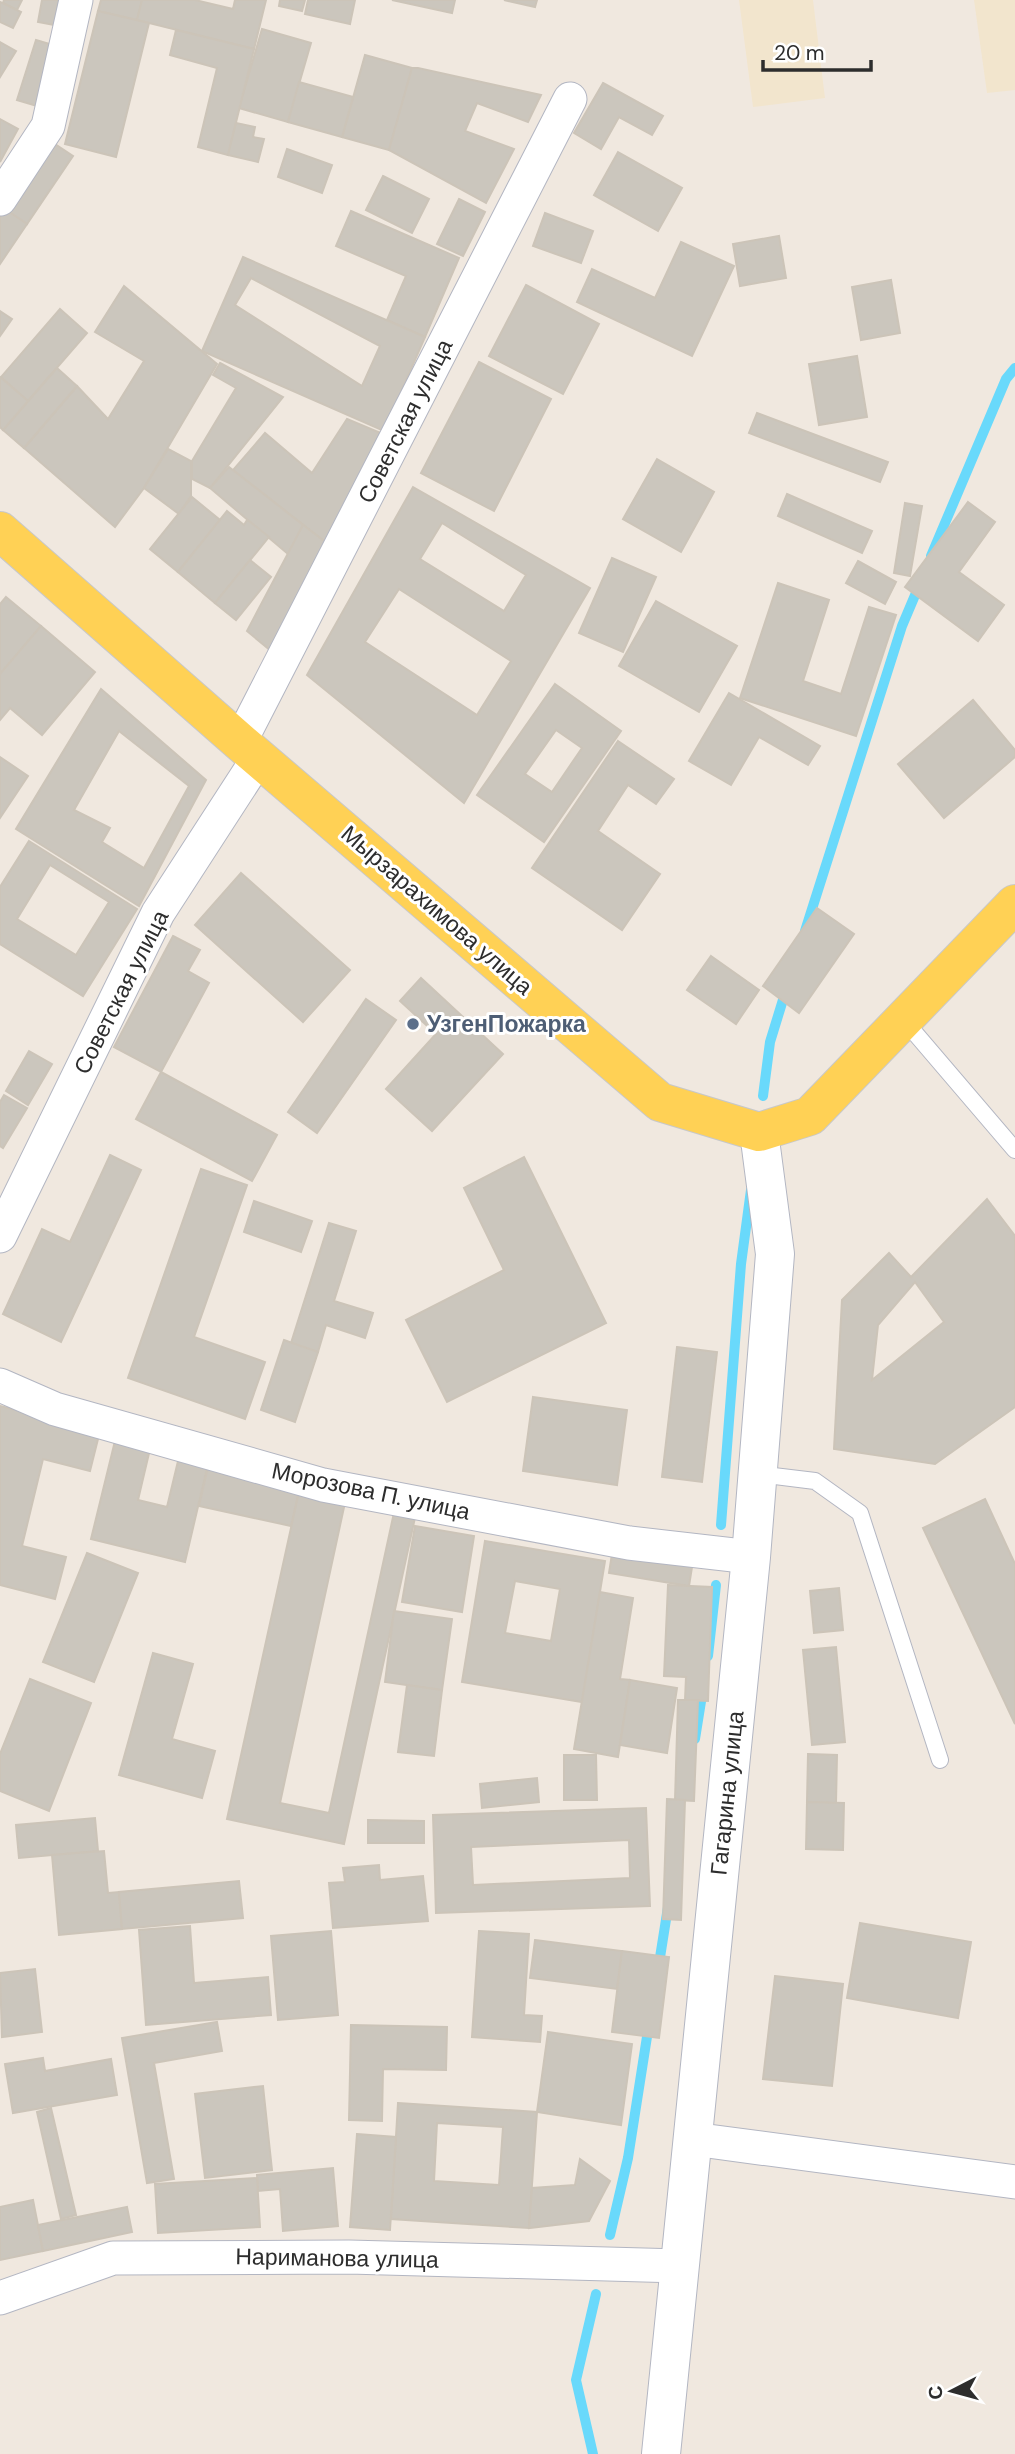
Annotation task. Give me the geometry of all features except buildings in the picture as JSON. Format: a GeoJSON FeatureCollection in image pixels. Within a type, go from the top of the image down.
{"type":"FeatureCollection","features":[{"type":"Feature","properties":{"kind":"main road","name":"Мырзарахимова улица"},"geometry":{"type":"LineString","coordinates":[[0,531],[249,750],[660,1102],[759,1132]]}},
{"type":"Feature","properties":{"kind":"main road"},"geometry":{"type":"LineString","coordinates":[[759,1132],[810,1116],[1015,904]]}},
{"type":"Feature","properties":{"kind":"street"},"geometry":{"type":"LineString","coordinates":[[0,199],[48,126],[76,0]]}},
{"type":"Feature","properties":{"kind":"street","name":"Советская улица"},"geometry":{"type":"LineString","coordinates":[[0,1236],[158,913],[249,750],[570,99]]}},
{"type":"Feature","properties":{"kind":"street","name":"Гагарина улица"},"geometry":{"type":"LineString","coordinates":[[661,2454],[751,1557],[775,1254],[759,1132]]}},
{"type":"Feature","properties":{"kind":"street","name":"Морозова П. улица"},"geometry":{"type":"LineString","coordinates":[[0,1385],[55,1409],[323,1485],[629,1543],[751,1557]]}},
{"type":"Feature","properties":{"kind":"street"},"geometry":{"type":"LineString","coordinates":[[693,2139],[1015,2182]]}},
{"type":"Feature","properties":{"kind":"street","name":"Нариманова улица"},"geometry":{"type":"LineString","coordinates":[[0,2298],[113,2258],[348,2257],[680,2266]]}},
{"type":"Feature","properties":{"kind":"lane"},"geometry":{"type":"LineString","coordinates":[[904,1019],[1015,1150]]}},
{"type":"Feature","properties":{"kind":"lane"},"geometry":{"type":"LineString","coordinates":[[757,1474],[815,1481],[860,1513],[940,1760]]}},
{"type":"Feature","properties":{"kind":"shaded area"},"geometry":{"type":"Polygon","coordinates":[[[739,0],[813,0],[825,98],[753,107],[739,0]]]}},
{"type":"Feature","properties":{"kind":"shaded area"},"geometry":{"type":"Polygon","coordinates":[[[974,0],[1015,0],[1015,90],[987,93],[974,0]]]}},
{"type":"Feature","properties":{"kind":"waterway"},"geometry":{"type":"LineString","coordinates":[[931,556],[1006,379],[1015,368]]}},
{"type":"Feature","properties":{"kind":"waterway"},"geometry":{"type":"LineString","coordinates":[[805,931],[902,626],[921,581]]}},
{"type":"Feature","properties":{"kind":"waterway"},"geometry":{"type":"LineString","coordinates":[[763,1096],[770,1042],[786,990]]}},
{"type":"Feature","properties":{"kind":"waterway"},"geometry":{"type":"LineString","coordinates":[[721,1525],[741,1264],[751,1190]]}},
{"type":"Feature","properties":{"kind":"waterway"},"geometry":{"type":"LineString","coordinates":[[708,1656],[716,1585]]}},
{"type":"Feature","properties":{"kind":"waterway"},"geometry":{"type":"LineString","coordinates":[[695,1739],[703,1689]]}},
{"type":"Feature","properties":{"kind":"waterway"},"geometry":{"type":"LineString","coordinates":[[658,1970],[668,1907]]}},
{"type":"Feature","properties":{"kind":"waterway"},"geometry":{"type":"LineString","coordinates":[[610,2235],[628,2158],[649,2024]]}},
{"type":"Feature","properties":{"kind":"waterway"},"geometry":{"type":"LineString","coordinates":[[593,2454],[576,2380],[596,2294]]}},
{"type":"Feature","properties":{"kind":"place","name":"УзгенПожарка"},"geometry":{"type":"Point","coordinates":[413,1024]}}]}
